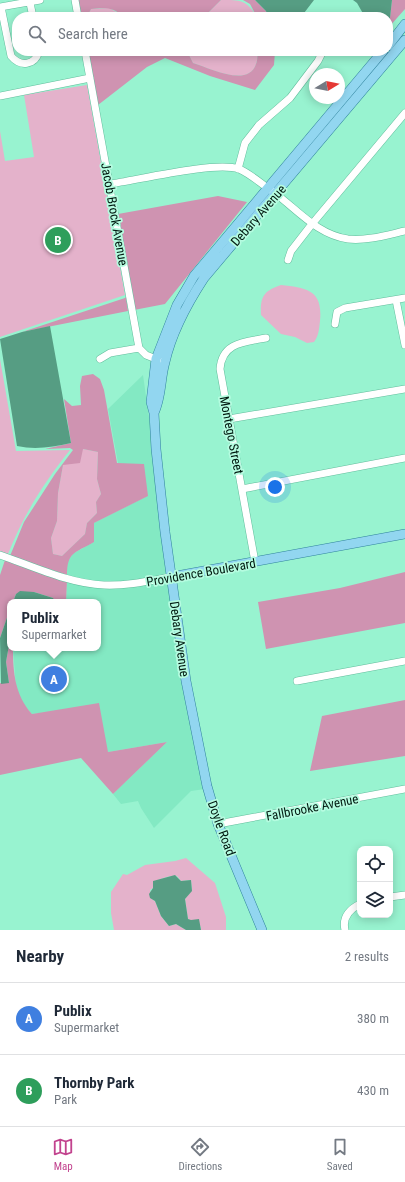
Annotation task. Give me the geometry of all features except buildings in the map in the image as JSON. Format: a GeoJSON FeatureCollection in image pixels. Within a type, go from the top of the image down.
{"type":"FeatureCollection","features":[{"type":"Feature","properties":{"kind":"main road"},"geometry":{"type":"LineString","coordinates":[[393,40],[405,24]]}},
{"type":"Feature","properties":{"kind":"main road","name":"Debary Avenue"},"geometry":{"type":"LineString","coordinates":[[393,54],[405,40]]}},
{"type":"Feature","properties":{"kind":"main road","name":"Debary Avenue"},"geometry":{"type":"LineString","coordinates":[[194,723],[171,577],[156,449],[154,412],[151,402],[160,361],[177,305],[194,276],[380,56]]}},
{"type":"Feature","properties":{"kind":"main road","name":"Debary Avenue"},"geometry":{"type":"LineString","coordinates":[[160,361],[186,306],[204,278],[392,56]]}},
{"type":"Feature","properties":{"kind":"main road","name":"Providence Boulevard"},"geometry":{"type":"LineString","coordinates":[[171,577],[405,534]]}},
{"type":"Feature","properties":{"kind":"main road","name":"Doyle Road"},"geometry":{"type":"LineString","coordinates":[[194,723],[207,786],[218,824],[262,930]]}},
{"type":"Feature","properties":{"kind":"street"},"geometry":{"type":"LineString","coordinates":[[37,56],[32,61],[20,63],[15,61],[11,56],[0,7],[30,3],[40,0]]}},
{"type":"Feature","properties":{"kind":"street"},"geometry":{"type":"LineString","coordinates":[[75,0],[77,12]]}},
{"type":"Feature","properties":{"kind":"street"},"geometry":{"type":"LineString","coordinates":[[30,3],[32,12]]}},
{"type":"Feature","properties":{"kind":"street","name":"Jacob Brock Avenue"},"geometry":{"type":"LineString","coordinates":[[86,56],[139,348]]}},
{"type":"Feature","properties":{"kind":"street"},"geometry":{"type":"LineString","coordinates":[[238,169],[245,143],[259,124],[290,98],[320,56]]}},
{"type":"Feature","properties":{"kind":"street"},"geometry":{"type":"LineString","coordinates":[[0,96],[90,78]]}},
{"type":"Feature","properties":{"kind":"street"},"geometry":{"type":"LineString","coordinates":[[288,260],[291,251],[312,224],[405,114]]}},
{"type":"Feature","properties":{"kind":"street"},"geometry":{"type":"LineString","coordinates":[[110,184],[212,167],[238,169],[276,194],[312,224],[326,232],[348,239],[365,239],[405,231]]}},
{"type":"Feature","properties":{"kind":"street"},"geometry":{"type":"LineString","coordinates":[[334,324],[337,312],[345,308],[405,298]]}},
{"type":"Feature","properties":{"kind":"street"},"geometry":{"type":"LineString","coordinates":[[396,300],[405,345]]}},
{"type":"Feature","properties":{"kind":"street","name":"Montego Street"},"geometry":{"type":"LineString","coordinates":[[255,562],[220,369],[224,353],[230,348],[242,343],[266,338]]}},
{"type":"Feature","properties":{"kind":"street"},"geometry":{"type":"LineString","coordinates":[[100,359],[110,353],[139,348],[146,355],[160,361]]}},
{"type":"Feature","properties":{"kind":"street"},"geometry":{"type":"LineString","coordinates":[[229,419],[405,389]]}},
{"type":"Feature","properties":{"kind":"street"},"geometry":{"type":"LineString","coordinates":[[242,489],[405,458]]}},
{"type":"Feature","properties":{"kind":"street","name":"Providence Boulevard"},"geometry":{"type":"LineString","coordinates":[[0,555],[76,581],[102,585],[126,585],[171,577]]}},
{"type":"Feature","properties":{"kind":"street"},"geometry":{"type":"LineString","coordinates":[[297,681],[405,661]]}},
{"type":"Feature","properties":{"kind":"street","name":"Fallbrooke Avenue"},"geometry":{"type":"LineString","coordinates":[[218,824],[405,789]]}},
{"type":"Feature","properties":{"kind":"street"},"geometry":{"type":"LineString","coordinates":[[393,897],[405,895]]}},
{"type":"Feature","properties":{"kind":"street"},"geometry":{"type":"LineString","coordinates":[[344,930],[345,918],[352,908],[357,906]]}},
{"type":"Feature","properties":{"kind":"shaded area"},"geometry":{"type":"Polygon","coordinates":[[[78,0],[221,0],[209,12],[118,12],[112,9],[104,8],[91,9],[90,12],[80,12],[78,0]]]}},
{"type":"Feature","properties":{"kind":"shaded area"},"geometry":{"type":"Polygon","coordinates":[[[221,0],[234,0],[243,2],[250,7],[254,12],[209,12],[221,0]]]}},
{"type":"Feature","properties":{"kind":"shaded area"},"geometry":{"type":"Polygon","coordinates":[[[243,0],[255,0],[266,12],[254,12],[250,4],[243,0]]]}},
{"type":"Feature","properties":{"kind":"shaded area"},"geometry":{"type":"Polygon","coordinates":[[[255,0],[314,0],[305,12],[266,11],[255,0]]]}},
{"type":"Feature","properties":{"kind":"shaded area"},"geometry":{"type":"Polygon","coordinates":[[[353,0],[392,0],[391,12],[362,12],[357,3],[353,0]]]}},
{"type":"Feature","properties":{"kind":"shaded area"},"geometry":{"type":"Polygon","coordinates":[[[392,0],[405,0],[405,9],[393,22],[393,12],[391,12],[392,0]]]}},
{"type":"Feature","properties":{"kind":"shaded area"},"geometry":{"type":"Polygon","coordinates":[[[109,8],[116,12],[90,12],[91,9],[109,8]]]}},
{"type":"Feature","properties":{"kind":"shaded area"},"geometry":{"type":"Polygon","coordinates":[[[89,56],[190,56],[193,63],[218,72],[237,76],[245,75],[252,71],[257,62],[258,56],[275,56],[274,65],[255,90],[210,76],[165,58],[147,67],[98,105],[89,56]]]}},
{"type":"Feature","properties":{"kind":"shaded area"},"geometry":{"type":"Polygon","coordinates":[[[190,56],[258,56],[257,62],[252,71],[245,75],[237,76],[218,72],[193,63],[190,56]]]}},
{"type":"Feature","properties":{"kind":"shaded area"},"geometry":{"type":"Polygon","coordinates":[[[87,85],[125,295],[0,337],[0,131],[5,161],[34,157],[24,95],[87,85]]]}},
{"type":"Feature","properties":{"kind":"shaded area"},"geometry":{"type":"Polygon","coordinates":[[[218,196],[247,202],[165,304],[134,310],[118,214],[218,196]]]}},
{"type":"Feature","properties":{"kind":"shaded area"},"geometry":{"type":"Polygon","coordinates":[[[281,285],[306,290],[311,292],[316,297],[319,303],[320,321],[318,334],[314,342],[307,343],[295,337],[281,334],[261,315],[261,303],[264,295],[281,285]]]}},
{"type":"Feature","properties":{"kind":"shaded area"},"geometry":{"type":"Polygon","coordinates":[[[126,297],[128,311],[22,332],[125,298],[126,297]]]}},
{"type":"Feature","properties":{"kind":"shaded area"},"geometry":{"type":"Polygon","coordinates":[[[50,326],[71,443],[44,448],[17,446],[0,339],[22,332],[50,326]]]}},
{"type":"Feature","properties":{"kind":"shaded area"},"geometry":{"type":"Polygon","coordinates":[[[0,359],[16,451],[70,450],[51,475],[35,500],[14,539],[8,554],[0,551],[0,359]]]}},
{"type":"Feature","properties":{"kind":"shaded area"},"geometry":{"type":"Polygon","coordinates":[[[93,374],[100,379],[104,390],[117,463],[144,464],[148,496],[94,523],[94,542],[73,554],[67,567],[67,575],[10,556],[24,522],[55,474],[73,450],[70,448],[45,449],[71,443],[64,399],[72,406],[81,405],[80,386],[82,376],[93,374]],[[83,449],[80,463],[63,465],[58,493],[57,521],[51,538],[53,554],[62,556],[85,534],[87,523],[97,513],[96,502],[101,494],[97,479],[98,452],[83,449]]]}},
{"type":"Feature","properties":{"kind":"shaded area"},"geometry":{"type":"Polygon","coordinates":[[[143,375],[168,575],[126,582],[102,583],[67,575],[67,561],[74,553],[94,542],[94,523],[147,496],[118,463],[108,409],[143,375]]]}},
{"type":"Feature","properties":{"kind":"shaded area"},"geometry":{"type":"Polygon","coordinates":[[[83,449],[98,452],[97,479],[101,494],[96,502],[97,513],[87,523],[85,534],[62,556],[53,554],[51,538],[57,521],[58,493],[63,465],[83,449]]]}},
{"type":"Feature","properties":{"kind":"shaded area"},"geometry":{"type":"Polygon","coordinates":[[[5,560],[67,581],[66,599],[53,599],[34,592],[16,594],[14,599],[7,599],[7,618],[0,638],[0,575],[5,560]]]}},
{"type":"Feature","properties":{"kind":"shaded area"},"geometry":{"type":"Polygon","coordinates":[[[405,572],[405,623],[266,649],[258,602],[340,588],[405,572]]]}},
{"type":"Feature","properties":{"kind":"shaded area"},"geometry":{"type":"Polygon","coordinates":[[[168,580],[205,789],[191,791],[154,828],[138,801],[121,804],[113,794],[167,742],[108,752],[57,711],[32,714],[23,704],[16,689],[13,651],[101,651],[101,599],[66,599],[67,581],[75,583],[168,580]]]}},
{"type":"Feature","properties":{"kind":"shaded area"},"geometry":{"type":"Polygon","coordinates":[[[20,591],[34,592],[54,599],[14,599],[16,594],[20,591]]]}},
{"type":"Feature","properties":{"kind":"shaded area"},"geometry":{"type":"Polygon","coordinates":[[[7,618],[8,651],[6,662],[9,683],[1,684],[0,638],[7,618]]]}},
{"type":"Feature","properties":{"kind":"shaded area"},"geometry":{"type":"Polygon","coordinates":[[[8,651],[13,651],[16,683],[26,707],[32,714],[99,703],[108,752],[167,742],[113,794],[81,758],[0,775],[0,683],[9,683],[6,662],[8,651]]]}},
{"type":"Feature","properties":{"kind":"shaded area"},"geometry":{"type":"Polygon","coordinates":[[[405,700],[405,756],[310,771],[322,716],[405,700]]]}},
{"type":"Feature","properties":{"kind":"shaded area"},"geometry":{"type":"Polygon","coordinates":[[[186,858],[215,883],[226,917],[226,930],[201,930],[200,925],[197,922],[188,919],[185,899],[192,890],[191,880],[181,881],[177,876],[174,876],[158,880],[153,884],[153,888],[150,890],[161,916],[169,926],[176,924],[186,930],[114,930],[111,913],[111,892],[123,874],[127,875],[145,865],[186,858]]]}},
{"type":"Feature","properties":{"kind":"shaded area"},"geometry":{"type":"Polygon","coordinates":[[[175,875],[181,881],[191,880],[192,891],[185,899],[188,919],[199,919],[201,930],[186,930],[176,924],[169,926],[161,916],[155,901],[150,898],[149,894],[153,888],[153,881],[175,875]]]}},
{"type":"Feature","properties":{"kind":"place","name":"Thornby Park"},"geometry":{"type":"Point","coordinates":[58,240]}},
{"type":"Feature","properties":{"kind":"place","name":"Publix"},"geometry":{"type":"Point","coordinates":[54,679]}}]}
